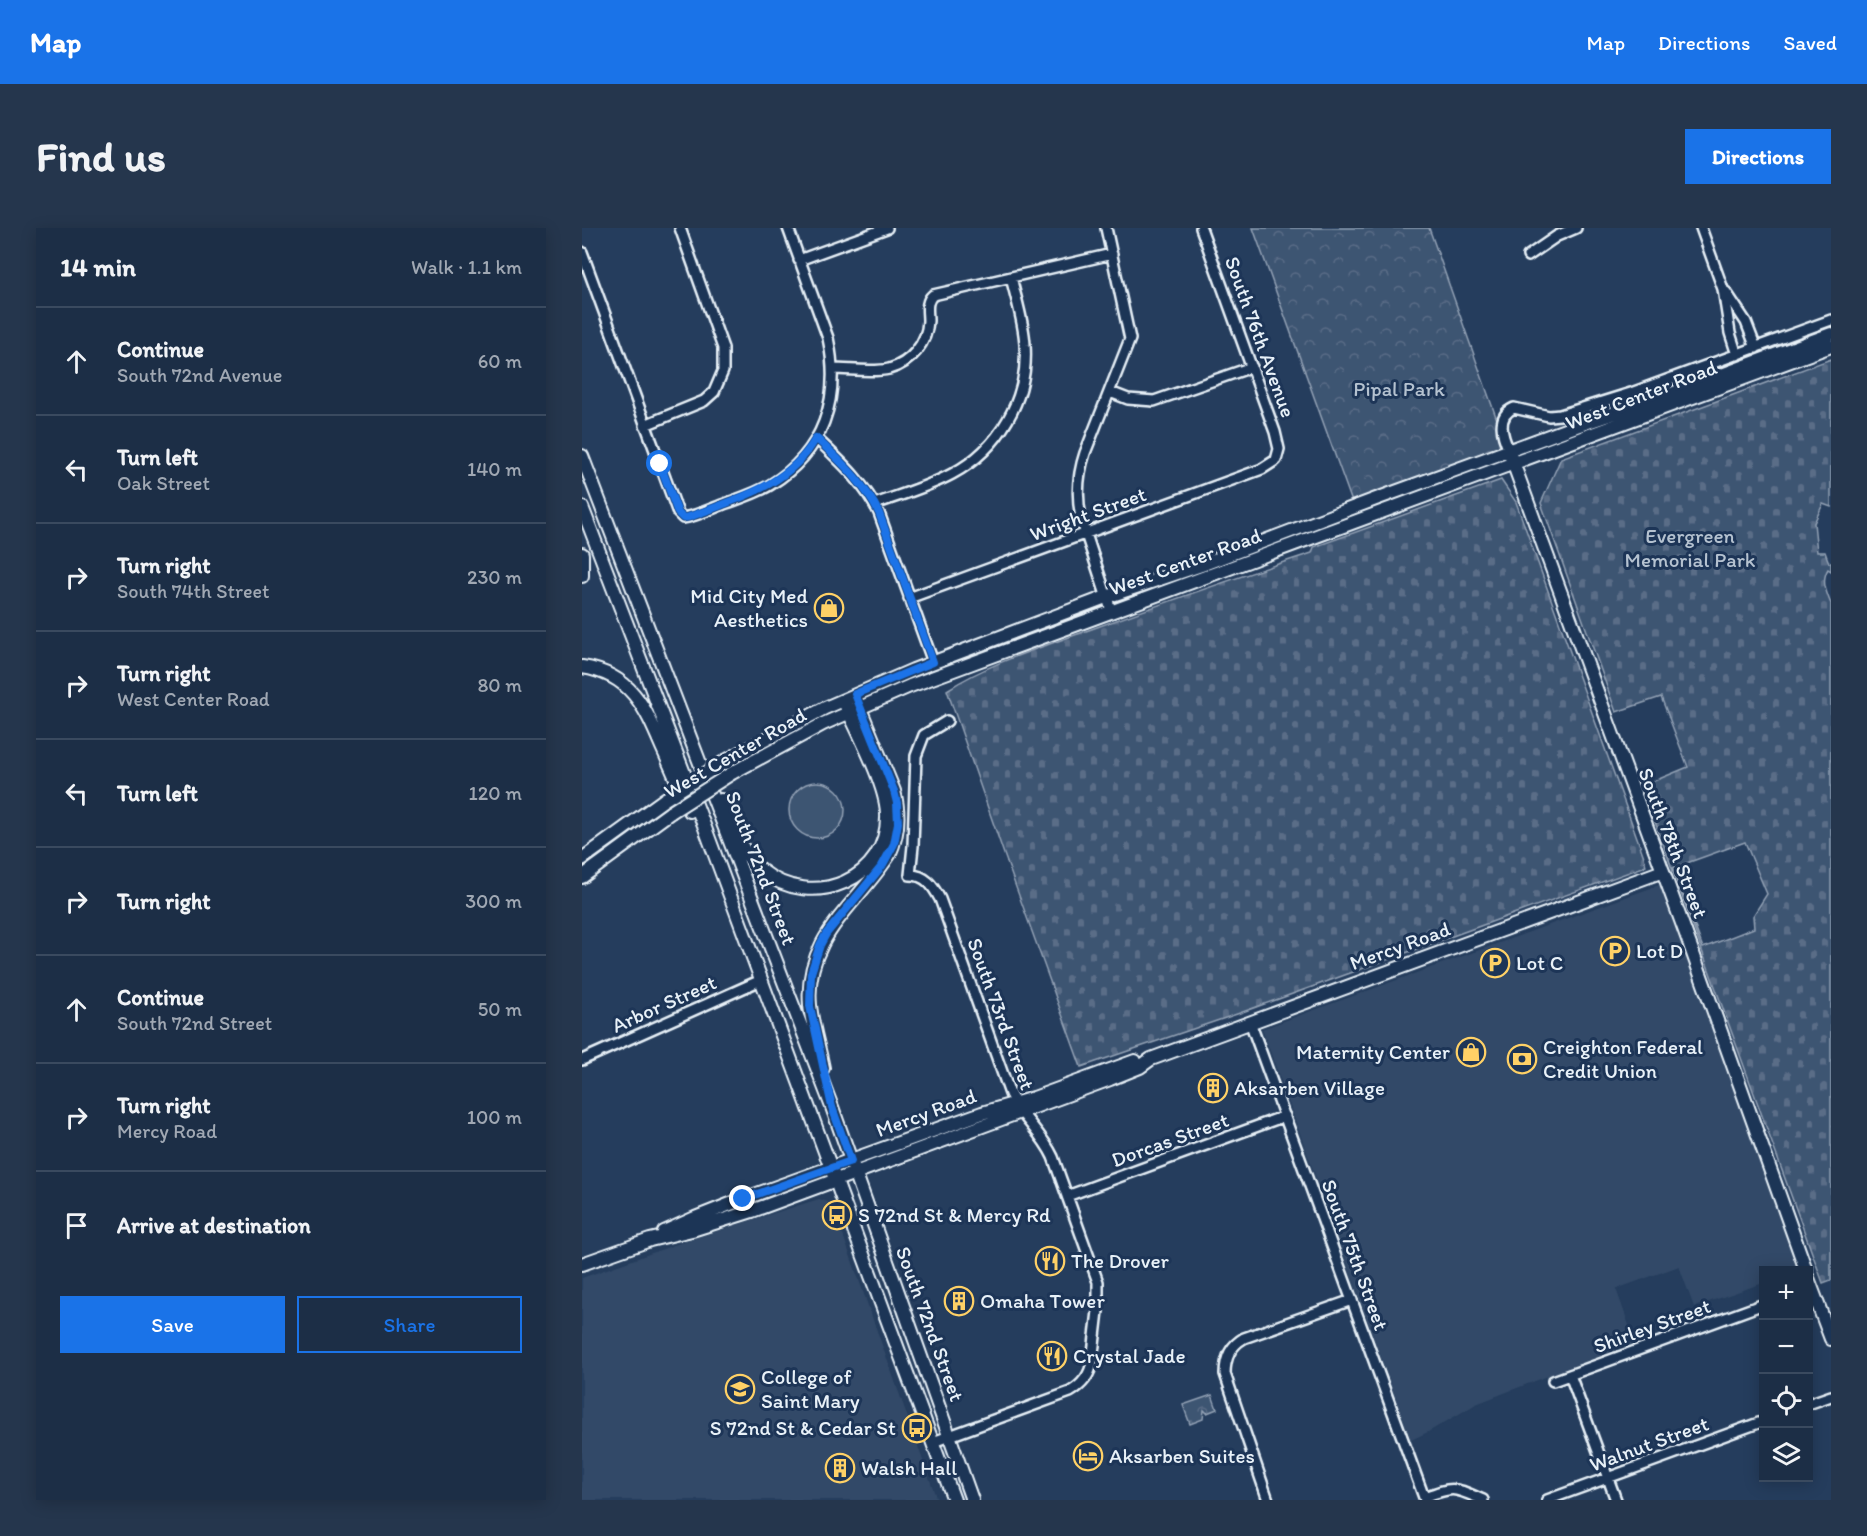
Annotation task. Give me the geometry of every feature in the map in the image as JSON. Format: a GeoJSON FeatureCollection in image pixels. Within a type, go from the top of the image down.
{"type":"FeatureCollection","features":[{"type":"Feature","properties":{"kind":"main road","name":"West Center Road"},"geometry":{"type":"LineString","coordinates":[[582,860],[665,799],[727,760],[788,726],[855,694],[1106,597],[1204,564],[1509,450],[1671,394],[1831,334]]}},
{"type":"Feature","properties":{"kind":"main road","name":"West Center Road"},"geometry":{"type":"LineString","coordinates":[[582,877],[671,812],[732,773],[792,740],[909,686],[1831,346]]}},
{"type":"Feature","properties":{"kind":"main road","name":"South 78th Street"},"geometry":{"type":"LineString","coordinates":[[1509,450],[1623,766],[1664,871],[1805,1266]]}},
{"type":"Feature","properties":{"kind":"main road","name":"South 72nd Street"},"geometry":{"type":"LineString","coordinates":[[582,456],[832,1107],[972,1500]]}},
{"type":"Feature","properties":{"kind":"main road","name":"South 72nd Street"},"geometry":{"type":"LineString","coordinates":[[582,507],[742,927],[954,1500]]}},
{"type":"Feature","properties":{"kind":"main road"},"geometry":{"type":"LineString","coordinates":[[582,554],[582,576]]}},
{"type":"Feature","properties":{"kind":"main road"},"geometry":{"type":"LineString","coordinates":[[582,667],[606,673],[621,681],[644,707],[742,927]]}},
{"type":"Feature","properties":{"kind":"main road"},"geometry":{"type":"LineString","coordinates":[[670,689],[745,850],[759,869],[768,876],[785,885],[817,890],[837,886],[867,866],[884,838],[888,814],[884,792],[854,710],[855,694]]}},
{"type":"Feature","properties":{"kind":"main road"},"geometry":{"type":"LineString","coordinates":[[832,1107],[811,1012],[809,986],[811,973],[826,934],[889,855],[894,844],[898,823],[894,791],[854,710],[842,700]]}},
{"type":"Feature","properties":{"kind":"main road","name":"Mercy Road"},"geometry":{"type":"LineString","coordinates":[[582,1264],[650,1240],[723,1221],[855,1173],[1132,1061],[1151,1059],[1664,871]]}},
{"type":"Feature","properties":{"kind":"main road","name":"Mercy Road"},"geometry":{"type":"LineString","coordinates":[[650,1240],[701,1215],[982,1113],[1017,1107]]}},
{"type":"Feature","properties":{"kind":"main road"},"geometry":{"type":"LineString","coordinates":[[1813,1292],[1831,1339]]}},
{"type":"Feature","properties":{"kind":"street"},"geometry":{"type":"LineString","coordinates":[[645,424],[704,401],[714,392],[721,378],[724,364],[723,348],[680,228]]}},
{"type":"Feature","properties":{"kind":"street"},"geometry":{"type":"LineString","coordinates":[[582,252],[680,516],[689,517],[770,485],[798,462],[816,438],[829,406],[833,369],[828,338],[788,228]]}},
{"type":"Feature","properties":{"kind":"street"},"geometry":{"type":"LineString","coordinates":[[800,260],[887,228]]}},
{"type":"Feature","properties":{"kind":"street"},"geometry":{"type":"LineString","coordinates":[[1106,228],[1130,339],[1079,472],[1078,504],[1085,534],[1111,610]]}},
{"type":"Feature","properties":{"kind":"street","name":"South 76th Avenue"},"geometry":{"type":"LineString","coordinates":[[1201,228],[1279,443],[1276,460]]}},
{"type":"Feature","properties":{"kind":"street"},"geometry":{"type":"LineString","coordinates":[[1528,256],[1550,241],[1576,228]]}},
{"type":"Feature","properties":{"kind":"street"},"geometry":{"type":"LineString","coordinates":[[1701,228],[1723,289],[1730,333],[1737,355],[1831,320]]}},
{"type":"Feature","properties":{"kind":"street"},"geometry":{"type":"LineString","coordinates":[[833,369],[881,370],[897,366],[913,355],[923,343],[930,296],[1112,254]]}},
{"type":"Feature","properties":{"kind":"street"},"geometry":{"type":"LineString","coordinates":[[875,504],[938,481],[960,470],[985,450],[1006,424],[1020,393],[1025,359],[1024,333],[1011,277]]}},
{"type":"Feature","properties":{"kind":"street"},"geometry":{"type":"LineString","coordinates":[[1723,289],[1746,322],[1756,348]]}},
{"type":"Feature","properties":{"kind":"street","name":"South 78th Street"},"geometry":{"type":"LineString","coordinates":[[1509,450],[1502,419],[1514,408],[1549,416],[1560,415],[1631,393],[1737,355]]}},
{"type":"Feature","properties":{"kind":"street"},"geometry":{"type":"LineString","coordinates":[[1110,392],[1128,399],[1154,401],[1252,366]]}},
{"type":"Feature","properties":{"kind":"street"},"geometry":{"type":"LineString","coordinates":[[816,438],[862,484],[875,504],[933,662]]}},
{"type":"Feature","properties":{"kind":"street","name":"Wright Street"},"geometry":{"type":"LineString","coordinates":[[909,598],[1262,469],[1276,460]]}},
{"type":"Feature","properties":{"kind":"street","name":"South 73rd Street"},"geometry":{"type":"LineString","coordinates":[[947,722],[924,735],[916,756],[910,874],[929,882],[940,899],[1017,1107],[1048,1147],[1099,1289],[1092,1362],[1085,1380],[1070,1392],[950,1436]]}},
{"type":"Feature","properties":{"kind":"street","name":"Arbor Street"},"geometry":{"type":"LineString","coordinates":[[582,1060],[761,980]]}},
{"type":"Feature","properties":{"kind":"street","name":"South 75th Street"},"geometry":{"type":"LineString","coordinates":[[1250,1022],[1424,1499]]}},
{"type":"Feature","properties":{"kind":"street","name":"Dorcas Street"},"geometry":{"type":"LineString","coordinates":[[1067,1196],[1285,1116]]}},
{"type":"Feature","properties":{"kind":"street"},"geometry":{"type":"LineString","coordinates":[[1268,1500],[1226,1374],[1225,1365],[1228,1353],[1244,1338],[1352,1300]]}},
{"type":"Feature","properties":{"kind":"street","name":"Shirley Street"},"geometry":{"type":"LineString","coordinates":[[1553,1381],[1759,1306]]}},
{"type":"Feature","properties":{"kind":"street"},"geometry":{"type":"LineString","coordinates":[[1570,1375],[1616,1500]]}},
{"type":"Feature","properties":{"kind":"street"},"geometry":{"type":"LineString","coordinates":[[1813,1403],[1831,1396]]}},
{"type":"Feature","properties":{"kind":"street","name":"Walnut Street"},"geometry":{"type":"LineString","coordinates":[[1546,1500],[1759,1423]]}},
{"type":"Feature","properties":{"kind":"street"},"geometry":{"type":"LineString","coordinates":[[933,1442],[950,1436]]}},
{"type":"Feature","properties":{"kind":"street"},"geometry":{"type":"LineString","coordinates":[[1424,1499],[1448,1489],[1455,1489],[1483,1500]]}},
{"type":"Feature","properties":{"kind":"shaded area"},"geometry":{"type":"Polygon","coordinates":[[[1662,884],[1799,1266],[1759,1266],[1759,1284],[1694,1307],[1679,1266],[1616,1289],[1635,1342],[1476,1404],[1411,1440],[1262,1029],[1662,884]]]}},
{"type":"Feature","properties":{"kind":"shaded area","name":"College of Saint Mary"},"geometry":{"type":"Polygon","coordinates":[[[819,1199],[828,1202],[833,1207],[937,1500],[582,1500],[582,1278],[680,1243],[819,1199]]]}},
{"type":"Feature","properties":{"kind":"green space","name":"Pipal Park"},"geometry":{"type":"Polygon","coordinates":[[[1253,228],[1429,228],[1506,445],[1352,502],[1253,228]]]}},
{"type":"Feature","properties":{"kind":"green space","name":"Evergreen Memorial Park"},"geometry":{"type":"Polygon","coordinates":[[[1831,359],[1831,507],[1823,504],[1814,523],[1817,552],[1825,552],[1831,563],[1831,571],[1828,569],[1825,582],[1831,604],[1831,1280],[1823,1283],[1642,786],[1688,767],[1661,697],[1616,712],[1541,503],[1561,458],[1831,359]],[[1745,842],[1673,868],[1703,948],[1754,928],[1753,916],[1767,894],[1745,842]]]}},
{"type":"Feature","properties":{"kind":"green space"},"geometry":{"type":"Polygon","coordinates":[[[1501,480],[1516,502],[1646,866],[1237,1014],[1081,1067],[947,690],[963,680],[1015,657],[1312,553],[1314,547],[1501,480]]]}},
{"type":"Feature","properties":{"kind":"green space"},"geometry":{"type":"Polygon","coordinates":[[[812,782],[822,782],[837,790],[843,799],[845,810],[843,821],[837,830],[822,838],[812,838],[801,833],[794,826],[789,815],[789,805],[794,794],[801,787],[812,782]]]}},
{"type":"Feature","properties":{"kind":"green space"},"geometry":{"type":"Polygon","coordinates":[[[1212,1395],[1217,1409],[1207,1413],[1204,1410],[1203,1419],[1190,1424],[1183,1405],[1212,1395]]]}},
{"type":"Feature","properties":{"kind":"place","name":"Mid City Med Aesthetics"},"geometry":{"type":"Point","coordinates":[829,608]}},
{"type":"Feature","properties":{"kind":"place","name":"Lot D"},"geometry":{"type":"Point","coordinates":[1615,951]}},
{"type":"Feature","properties":{"kind":"place","name":"Lot C"},"geometry":{"type":"Point","coordinates":[1495,963]}},
{"type":"Feature","properties":{"kind":"place","name":"Maternity Center"},"geometry":{"type":"Point","coordinates":[1471,1052]}},
{"type":"Feature","properties":{"kind":"place","name":"Creighton Federal Credit Union"},"geometry":{"type":"Point","coordinates":[1522,1059]}},
{"type":"Feature","properties":{"kind":"place","name":"Aksarben Village"},"geometry":{"type":"Point","coordinates":[1213,1088]}},
{"type":"Feature","properties":{"kind":"place","name":"S 72nd St & Mercy Rd"},"geometry":{"type":"Point","coordinates":[837,1215]}},
{"type":"Feature","properties":{"kind":"place","name":"The Drover"},"geometry":{"type":"Point","coordinates":[1050,1261]}},
{"type":"Feature","properties":{"kind":"place","name":"Omaha Tower"},"geometry":{"type":"Point","coordinates":[959,1301]}},
{"type":"Feature","properties":{"kind":"place","name":"Crystal Jade"},"geometry":{"type":"Point","coordinates":[1052,1356]}},
{"type":"Feature","properties":{"kind":"place","name":"College of Saint Mary"},"geometry":{"type":"Point","coordinates":[740,1389]}},
{"type":"Feature","properties":{"kind":"place","name":"S 72nd St & Cedar St"},"geometry":{"type":"Point","coordinates":[917,1428]}},
{"type":"Feature","properties":{"kind":"place","name":"Aksarben Suites"},"geometry":{"type":"Point","coordinates":[1088,1456]}},
{"type":"Feature","properties":{"kind":"place","name":"Walsh Hall"},"geometry":{"type":"Point","coordinates":[840,1468]}},
{"type":"Feature","properties":{"kind":"route"},"geometry":{"type":"LineString","coordinates":[[660,464],[678,513],[683,518],[753,494],[770,485],[798,462],[816,438],[850,471],[871,496],[933,662],[855,694],[894,791],[899,813],[897,833],[889,855],[826,934],[815,958],[809,986],[811,1012],[832,1107],[851,1161],[743,1199]]}}]}
